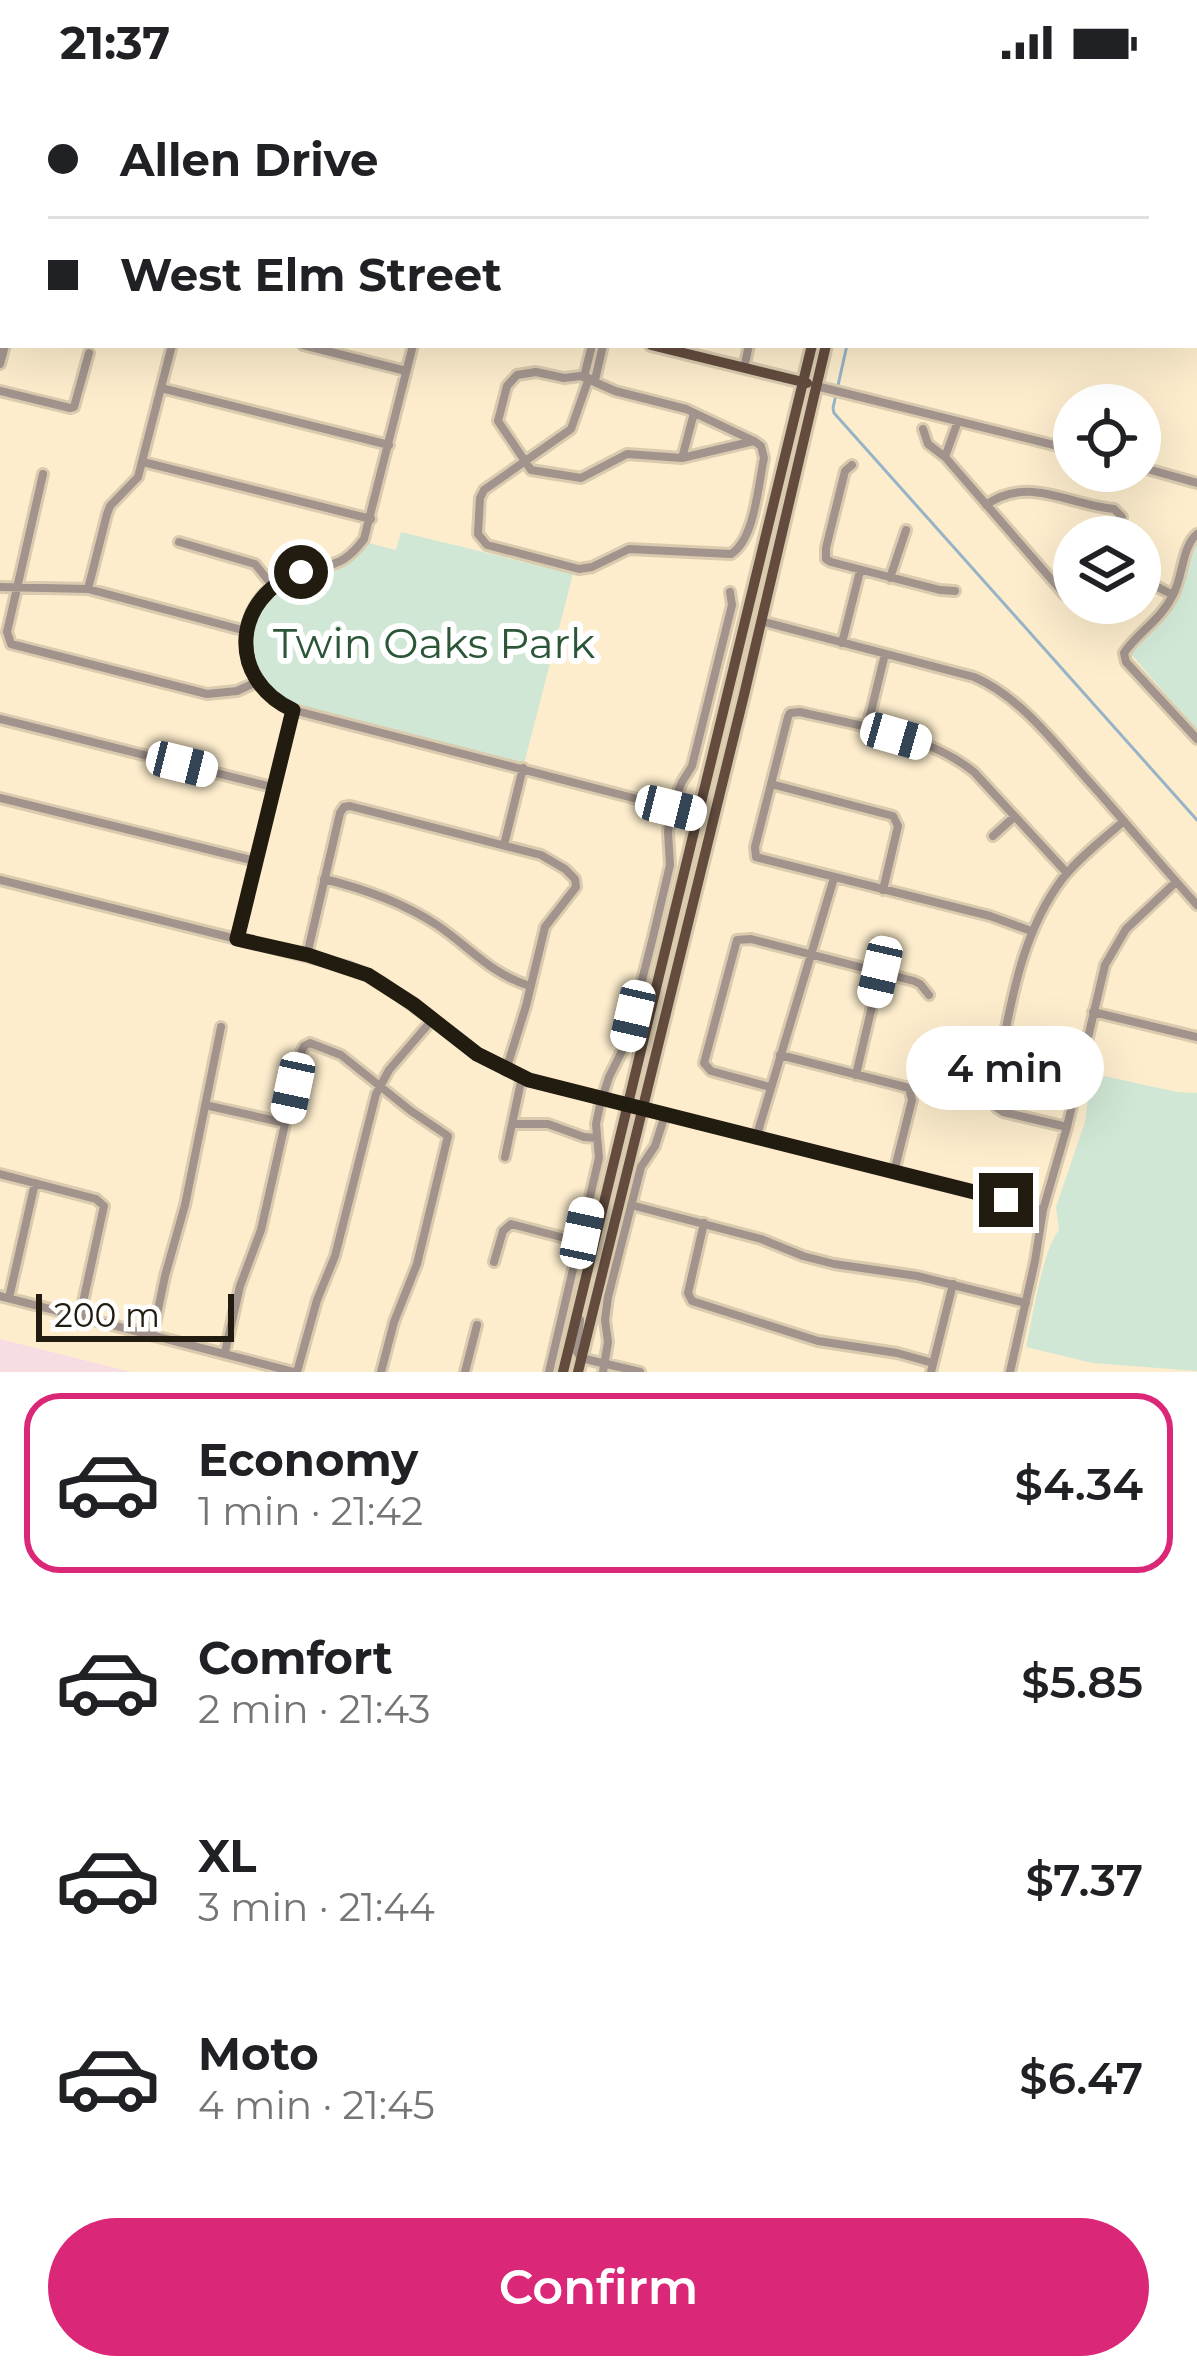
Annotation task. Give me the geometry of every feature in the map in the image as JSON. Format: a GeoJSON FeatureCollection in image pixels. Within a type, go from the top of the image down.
{"type":"FeatureCollection","features":[{"type":"Feature","properties":{"kind":"main road"},"geometry":{"type":"LineString","coordinates":[[663,348],[816,386]]}},
{"type":"Feature","properties":{"kind":"main road"},"geometry":{"type":"LineString","coordinates":[[579,1365],[699,814],[753,592],[816,386],[812,348]]}},
{"type":"Feature","properties":{"kind":"main road"},"geometry":{"type":"LineString","coordinates":[[563,1372],[698,883],[825,348]]}},
{"type":"Feature","properties":{"kind":"main road"},"geometry":{"type":"LineString","coordinates":[[753,592],[753,614],[761,621]]}},
{"type":"Feature","properties":{"kind":"main road"},"geometry":{"type":"LineString","coordinates":[[698,883],[706,822],[699,814]]}},
{"type":"Feature","properties":{"kind":"street"},"geometry":{"type":"LineString","coordinates":[[0,364],[3,348]]}},
{"type":"Feature","properties":{"kind":"street"},"geometry":{"type":"LineString","coordinates":[[88,589],[106,514],[133,484],[143,462],[171,348]]}},
{"type":"Feature","properties":{"kind":"street"},"geometry":{"type":"LineString","coordinates":[[315,348],[407,371]]}},
{"type":"Feature","properties":{"kind":"street"},"geometry":{"type":"LineString","coordinates":[[412,348],[364,538],[341,561],[273,585],[252,610],[246,651],[257,682],[293,710],[699,814]]}},
{"type":"Feature","properties":{"kind":"street"},"geometry":{"type":"LineString","coordinates":[[589,378],[592,348]]}},
{"type":"Feature","properties":{"kind":"street"},"geometry":{"type":"LineString","coordinates":[[602,348],[589,378],[574,424],[522,460],[484,490],[478,535],[487,545],[579,569],[629,549],[723,556],[738,551],[747,537],[764,458],[754,441],[694,412],[615,392],[589,378],[517,375],[507,386],[498,422],[522,460],[538,472],[581,478],[627,454],[682,458],[754,441]]}},
{"type":"Feature","properties":{"kind":"street"},"geometry":{"type":"LineString","coordinates":[[744,368],[747,348]]}},
{"type":"Feature","properties":{"kind":"street"},"geometry":{"type":"LineString","coordinates":[[0,392],[70,408],[89,353]]}},
{"type":"Feature","properties":{"kind":"street"},"geometry":{"type":"LineString","coordinates":[[816,386],[1053,445]]}},
{"type":"Feature","properties":{"kind":"street"},"geometry":{"type":"LineString","coordinates":[[161,388],[389,445]]}},
{"type":"Feature","properties":{"kind":"street"},"geometry":{"type":"LineString","coordinates":[[682,458],[694,412]]}},
{"type":"Feature","properties":{"kind":"street"},"geometry":{"type":"LineString","coordinates":[[945,458],[958,421]]}},
{"type":"Feature","properties":{"kind":"street"},"geometry":{"type":"LineString","coordinates":[[923,429],[928,444],[1053,581]]}},
{"type":"Feature","properties":{"kind":"street"},"geometry":{"type":"LineString","coordinates":[[143,462],[371,519]]}},
{"type":"Feature","properties":{"kind":"street"},"geometry":{"type":"LineString","coordinates":[[852,465],[845,471],[826,559],[955,591]]}},
{"type":"Feature","properties":{"kind":"street"},"geometry":{"type":"LineString","coordinates":[[1161,473],[1197,483]]}},
{"type":"Feature","properties":{"kind":"street"},"geometry":{"type":"LineString","coordinates":[[43,474],[7,632],[9,643],[207,694],[237,691],[257,682]]}},
{"type":"Feature","properties":{"kind":"street"},"geometry":{"type":"LineString","coordinates":[[986,505],[1009,492],[1025,490],[1114,509],[1121,516]]}},
{"type":"Feature","properties":{"kind":"street"},"geometry":{"type":"LineString","coordinates":[[890,578],[906,530]]}},
{"type":"Feature","properties":{"kind":"street"},"geometry":{"type":"LineString","coordinates":[[1195,535],[1164,612],[1124,653],[1126,662],[1197,739]]}},
{"type":"Feature","properties":{"kind":"street"},"geometry":{"type":"LineString","coordinates":[[178,542],[254,564],[273,585]]}},
{"type":"Feature","properties":{"kind":"street"},"geometry":{"type":"LineString","coordinates":[[842,644],[860,571]]}},
{"type":"Feature","properties":{"kind":"street"},"geometry":{"type":"LineString","coordinates":[[0,587],[88,589],[246,632]]}},
{"type":"Feature","properties":{"kind":"street"},"geometry":{"type":"LineString","coordinates":[[1161,589],[1173,595]]}},
{"type":"Feature","properties":{"kind":"street"},"geometry":{"type":"LineString","coordinates":[[549,1372],[598,1158],[596,1124],[602,1098],[626,1043],[670,865],[671,808],[692,766],[732,605],[730,592]]}},
{"type":"Feature","properties":{"kind":"street"},"geometry":{"type":"LineString","coordinates":[[761,621],[974,677],[1003,692],[1197,905]]}},
{"type":"Feature","properties":{"kind":"street"},"geometry":{"type":"LineString","coordinates":[[867,728],[885,654]]}},
{"type":"Feature","properties":{"kind":"street"},"geometry":{"type":"LineString","coordinates":[[237,939],[293,710]]}},
{"type":"Feature","properties":{"kind":"street"},"geometry":{"type":"LineString","coordinates":[[1031,931],[990,916],[761,860],[754,853],[789,715],[800,712],[867,728],[958,760],[1067,873]]}},
{"type":"Feature","properties":{"kind":"street"},"geometry":{"type":"LineString","coordinates":[[0,718],[272,787]]}},
{"type":"Feature","properties":{"kind":"street"},"geometry":{"type":"LineString","coordinates":[[504,845],[524,768]]}},
{"type":"Feature","properties":{"kind":"street"},"geometry":{"type":"LineString","coordinates":[[771,784],[893,816],[898,826],[883,890]]}},
{"type":"Feature","properties":{"kind":"street"},"geometry":{"type":"LineString","coordinates":[[0,798],[255,861]]}},
{"type":"Feature","properties":{"kind":"street"},"geometry":{"type":"LineString","coordinates":[[308,955],[340,813],[346,807],[548,857],[575,879],[577,887],[547,923],[506,1070]]}},
{"type":"Feature","properties":{"kind":"street"},"geometry":{"type":"LineString","coordinates":[[993,836],[1014,817]]}},
{"type":"Feature","properties":{"kind":"street"},"geometry":{"type":"LineString","coordinates":[[1067,1127],[1003,1112],[992,1101],[1031,931],[1067,873],[1124,821]]}},
{"type":"Feature","properties":{"kind":"street"},"geometry":{"type":"LineString","coordinates":[[756,1138],[834,878]]}},
{"type":"Feature","properties":{"kind":"street"},"geometry":{"type":"LineString","coordinates":[[324,879],[407,907],[494,971],[530,986]]}},
{"type":"Feature","properties":{"kind":"street"},"geometry":{"type":"LineString","coordinates":[[0,880],[308,955],[368,975],[477,1054],[522,1077],[1043,1210]]}},
{"type":"Feature","properties":{"kind":"street"},"geometry":{"type":"LineString","coordinates":[[1010,1372],[1043,1210],[1105,965],[1119,938],[1176,882]]}},
{"type":"Feature","properties":{"kind":"street"},"geometry":{"type":"LineString","coordinates":[[770,1087],[717,1072],[704,1063],[737,940],[751,939],[880,972],[920,984],[929,995]]}},
{"type":"Feature","properties":{"kind":"street"},"geometry":{"type":"LineString","coordinates":[[856,1075],[880,972]]}},
{"type":"Feature","properties":{"kind":"street"},"geometry":{"type":"LineString","coordinates":[[1093,1012],[1197,1037]]}},
{"type":"Feature","properties":{"kind":"street"},"geometry":{"type":"LineString","coordinates":[[35,1183],[4,1297],[296,1372],[316,1300],[335,1256],[380,1085],[432,1019]]}},
{"type":"Feature","properties":{"kind":"street"},"geometry":{"type":"LineString","coordinates":[[153,1334],[221,1027]]}},
{"type":"Feature","properties":{"kind":"street"},"geometry":{"type":"LineString","coordinates":[[225,1352],[240,1286],[260,1230],[301,1053],[307,1044],[315,1043],[341,1054],[448,1136],[417,1264],[381,1372]]}},
{"type":"Feature","properties":{"kind":"street"},"geometry":{"type":"LineString","coordinates":[[780,1055],[909,1088],[913,1100],[894,1172]]}},
{"type":"Feature","properties":{"kind":"street"},"geometry":{"type":"LineString","coordinates":[[506,1157],[522,1077]]}},
{"type":"Feature","properties":{"kind":"street"},"geometry":{"type":"LineString","coordinates":[[205,1105],[285,1123]]}},
{"type":"Feature","properties":{"kind":"street"},"geometry":{"type":"LineString","coordinates":[[604,1367],[606,1309],[640,1167],[655,1146],[665,1115]]}},
{"type":"Feature","properties":{"kind":"street"},"geometry":{"type":"LineString","coordinates":[[512,1124],[548,1124],[597,1138]]}},
{"type":"Feature","properties":{"kind":"street"},"geometry":{"type":"LineString","coordinates":[[0,1174],[102,1202],[80,1316]]}},
{"type":"Feature","properties":{"kind":"street"},"geometry":{"type":"LineString","coordinates":[[631,1205],[834,1264],[953,1284],[1027,1303]]}},
{"type":"Feature","properties":{"kind":"street"},"geometry":{"type":"LineString","coordinates":[[704,1223],[688,1292],[692,1301],[818,1342],[897,1353],[932,1367],[953,1284]]}},
{"type":"Feature","properties":{"kind":"street"},"geometry":{"type":"LineString","coordinates":[[494,1262],[503,1231],[512,1224],[580,1242]]}},
{"type":"Feature","properties":{"kind":"street"},"geometry":{"type":"LineString","coordinates":[[581,1297],[579,1365],[640,1372]]}},
{"type":"Feature","properties":{"kind":"street"},"geometry":{"type":"LineString","coordinates":[[465,1372],[477,1325]]}},
{"type":"Feature","properties":{"kind":"shaded area"},"geometry":{"type":"Polygon","coordinates":[[[0,1339],[131,1372],[0,1372],[0,1339]]]}},
{"type":"Feature","properties":{"kind":"green space","name":"Twin Oaks Park"},"geometry":{"type":"Polygon","coordinates":[[[401,532],[573,574],[523,768],[293,710],[249,663],[255,605],[287,577],[335,570],[369,543],[396,550],[401,532]]]}},
{"type":"Feature","properties":{"kind":"green space"},"geometry":{"type":"Polygon","coordinates":[[[1197,542],[1197,731],[1131,654],[1175,603],[1197,542]]]}},
{"type":"Feature","properties":{"kind":"green space"},"geometry":{"type":"Polygon","coordinates":[[[1091,1073],[1197,1093],[1197,1371],[1092,1363],[1026,1347],[1043,1268],[1059,1230],[1056,1207],[1085,1122],[1091,1073]]]}},
{"type":"Feature","properties":{"kind":"waterway"},"geometry":{"type":"LineString","coordinates":[[846,348],[834,413],[1197,820]]}},
{"type":"Feature","properties":{"kind":"route"},"geometry":{"type":"LineString","coordinates":[[301,572],[261,596],[246,632],[246,651],[257,682],[293,710],[237,939],[368,975],[477,1054],[529,1080],[1006,1200]]}}]}
